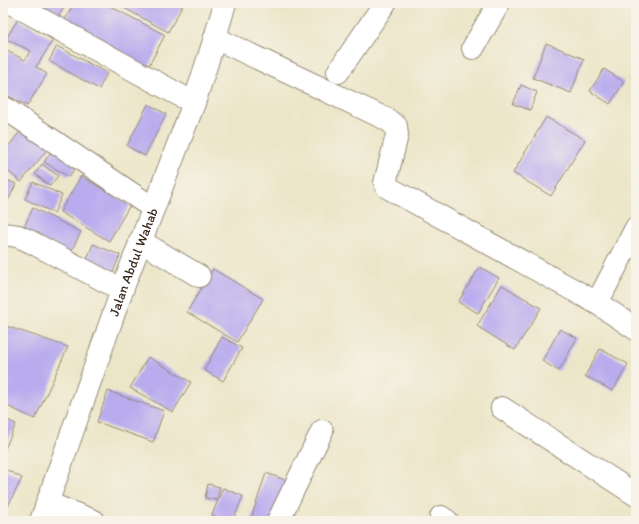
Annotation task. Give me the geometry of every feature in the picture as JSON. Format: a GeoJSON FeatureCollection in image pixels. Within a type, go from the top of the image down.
{"type":"FeatureCollection","features":[{"type":"Feature","properties":{"kind":"street"},"geometry":{"type":"LineString","coordinates":[[10,3],[194,103]]}},
{"type":"Feature","properties":{"kind":"street","name":"Jalan Abdul Wahab"},"geometry":{"type":"LineString","coordinates":[[44,512],[122,290],[194,103],[216,38],[225,3]]}},
{"type":"Feature","properties":{"kind":"street"},"geometry":{"type":"LineString","coordinates":[[338,72],[385,3]]}},
{"type":"Feature","properties":{"kind":"street"},"geometry":{"type":"LineString","coordinates":[[473,48],[499,3]]}},
{"type":"Feature","properties":{"kind":"street"},"geometry":{"type":"LineString","coordinates":[[216,38],[386,119],[396,126],[397,135],[385,183],[387,187],[598,303],[636,329]]}},
{"type":"Feature","properties":{"kind":"street"},"geometry":{"type":"LineString","coordinates":[[3,107],[153,208]]}},
{"type":"Feature","properties":{"kind":"street"},"geometry":{"type":"LineString","coordinates":[[598,303],[636,228]]}},
{"type":"Feature","properties":{"kind":"street"},"geometry":{"type":"LineString","coordinates":[[3,234],[18,236],[31,242],[122,290]]}},
{"type":"Feature","properties":{"kind":"street"},"geometry":{"type":"LineString","coordinates":[[140,242],[199,276]]}},
{"type":"Feature","properties":{"kind":"street"},"geometry":{"type":"LineString","coordinates":[[502,408],[636,495]]}},
{"type":"Feature","properties":{"kind":"street"},"geometry":{"type":"LineString","coordinates":[[278,521],[322,431]]}},
{"type":"Feature","properties":{"kind":"street"},"geometry":{"type":"LineString","coordinates":[[44,512],[94,521]]}},
{"type":"Feature","properties":{"kind":"building"},"geometry":{"type":"Polygon","coordinates":[[[36,3],[67,3],[58,17],[36,3]]]}},
{"type":"Feature","properties":{"kind":"building"},"geometry":{"type":"Polygon","coordinates":[[[74,3],[104,3],[165,35],[145,73],[60,29],[74,3]]]}},
{"type":"Feature","properties":{"kind":"building"},"geometry":{"type":"Polygon","coordinates":[[[115,3],[184,3],[168,32],[115,3]]]}},
{"type":"Feature","properties":{"kind":"building"},"geometry":{"type":"Polygon","coordinates":[[[18,19],[53,40],[36,67],[47,74],[27,106],[3,93],[3,49],[25,60],[31,51],[6,39],[18,19]]]}},
{"type":"Feature","properties":{"kind":"building"},"geometry":{"type":"Polygon","coordinates":[[[546,43],[584,59],[571,93],[533,78],[546,43]]]}},
{"type":"Feature","properties":{"kind":"building"},"geometry":{"type":"Polygon","coordinates":[[[57,46],[107,73],[99,89],[49,61],[57,46]]]}},
{"type":"Feature","properties":{"kind":"building"},"geometry":{"type":"Polygon","coordinates":[[[604,69],[624,82],[610,104],[590,91],[604,69]]]}},
{"type":"Feature","properties":{"kind":"building"},"geometry":{"type":"Polygon","coordinates":[[[521,85],[537,92],[530,110],[513,104],[521,85]]]}},
{"type":"Feature","properties":{"kind":"building"},"geometry":{"type":"Polygon","coordinates":[[[148,104],[166,114],[145,156],[127,146],[148,104]]]}},
{"type":"Feature","properties":{"kind":"building"},"geometry":{"type":"Polygon","coordinates":[[[546,117],[585,140],[551,196],[513,173],[546,117]]]}},
{"type":"Feature","properties":{"kind":"building"},"geometry":{"type":"Polygon","coordinates":[[[26,124],[51,145],[21,182],[3,167],[3,153],[26,124]]]}},
{"type":"Feature","properties":{"kind":"building"},"geometry":{"type":"Polygon","coordinates":[[[56,144],[80,159],[69,177],[44,162],[56,144]]]}},
{"type":"Feature","properties":{"kind":"building"},"geometry":{"type":"Polygon","coordinates":[[[42,164],[58,176],[50,186],[35,174],[42,164]]]}},
{"type":"Feature","properties":{"kind":"building"},"geometry":{"type":"Polygon","coordinates":[[[81,176],[130,205],[109,241],[60,212],[81,176]]]}},
{"type":"Feature","properties":{"kind":"building"},"geometry":{"type":"Polygon","coordinates":[[[3,178],[16,184],[9,199],[3,197],[3,178]]]}},
{"type":"Feature","properties":{"kind":"building"},"geometry":{"type":"Polygon","coordinates":[[[33,182],[62,195],[54,213],[25,199],[33,182]]]}},
{"type":"Feature","properties":{"kind":"building"},"geometry":{"type":"Polygon","coordinates":[[[3,199],[8,201],[3,212],[3,199]]]}},
{"type":"Feature","properties":{"kind":"building"},"geometry":{"type":"Polygon","coordinates":[[[33,208],[81,232],[69,256],[21,233],[33,208]]]}},
{"type":"Feature","properties":{"kind":"building"},"geometry":{"type":"Polygon","coordinates":[[[93,244],[120,255],[111,277],[84,266],[93,244]]]}},
{"type":"Feature","properties":{"kind":"building"},"geometry":{"type":"Polygon","coordinates":[[[480,267],[499,278],[478,313],[458,302],[480,267]]]}},
{"type":"Feature","properties":{"kind":"building"},"geometry":{"type":"Polygon","coordinates":[[[213,269],[263,299],[237,342],[187,312],[213,269]]]}},
{"type":"Feature","properties":{"kind":"building"},"geometry":{"type":"Polygon","coordinates":[[[502,285],[541,308],[515,350],[477,326],[502,285]]]}},
{"type":"Feature","properties":{"kind":"building"},"geometry":{"type":"Polygon","coordinates":[[[3,325],[68,347],[35,419],[3,404],[3,325]]]}},
{"type":"Feature","properties":{"kind":"building"},"geometry":{"type":"Polygon","coordinates":[[[560,329],[577,338],[559,371],[542,361],[560,329]]]}},
{"type":"Feature","properties":{"kind":"building"},"geometry":{"type":"Polygon","coordinates":[[[222,337],[242,348],[223,381],[204,370],[222,337]]]}},
{"type":"Feature","properties":{"kind":"building"},"geometry":{"type":"Polygon","coordinates":[[[600,349],[628,364],[613,391],[585,376],[600,349]]]}},
{"type":"Feature","properties":{"kind":"building"},"geometry":{"type":"Polygon","coordinates":[[[148,357],[191,382],[173,412],[130,388],[148,357]]]}},
{"type":"Feature","properties":{"kind":"building"},"geometry":{"type":"Polygon","coordinates":[[[108,391],[164,411],[153,442],[97,422],[108,391]]]}},
{"type":"Feature","properties":{"kind":"building"},"geometry":{"type":"Polygon","coordinates":[[[3,418],[16,424],[3,453],[3,418]]]}},
{"type":"Feature","properties":{"kind":"building"},"geometry":{"type":"Polygon","coordinates":[[[3,468],[22,478],[3,516],[3,468]]]}},
{"type":"Feature","properties":{"kind":"building"},"geometry":{"type":"Polygon","coordinates":[[[266,473],[288,481],[274,521],[256,521],[251,519],[266,473]]]}},
{"type":"Feature","properties":{"kind":"building"},"geometry":{"type":"Polygon","coordinates":[[[208,484],[220,487],[217,500],[205,498],[208,484]]]}},
{"type":"Feature","properties":{"kind":"building"},"geometry":{"type":"Polygon","coordinates":[[[223,488],[243,496],[233,521],[227,521],[212,515],[223,488]]]}}]}
